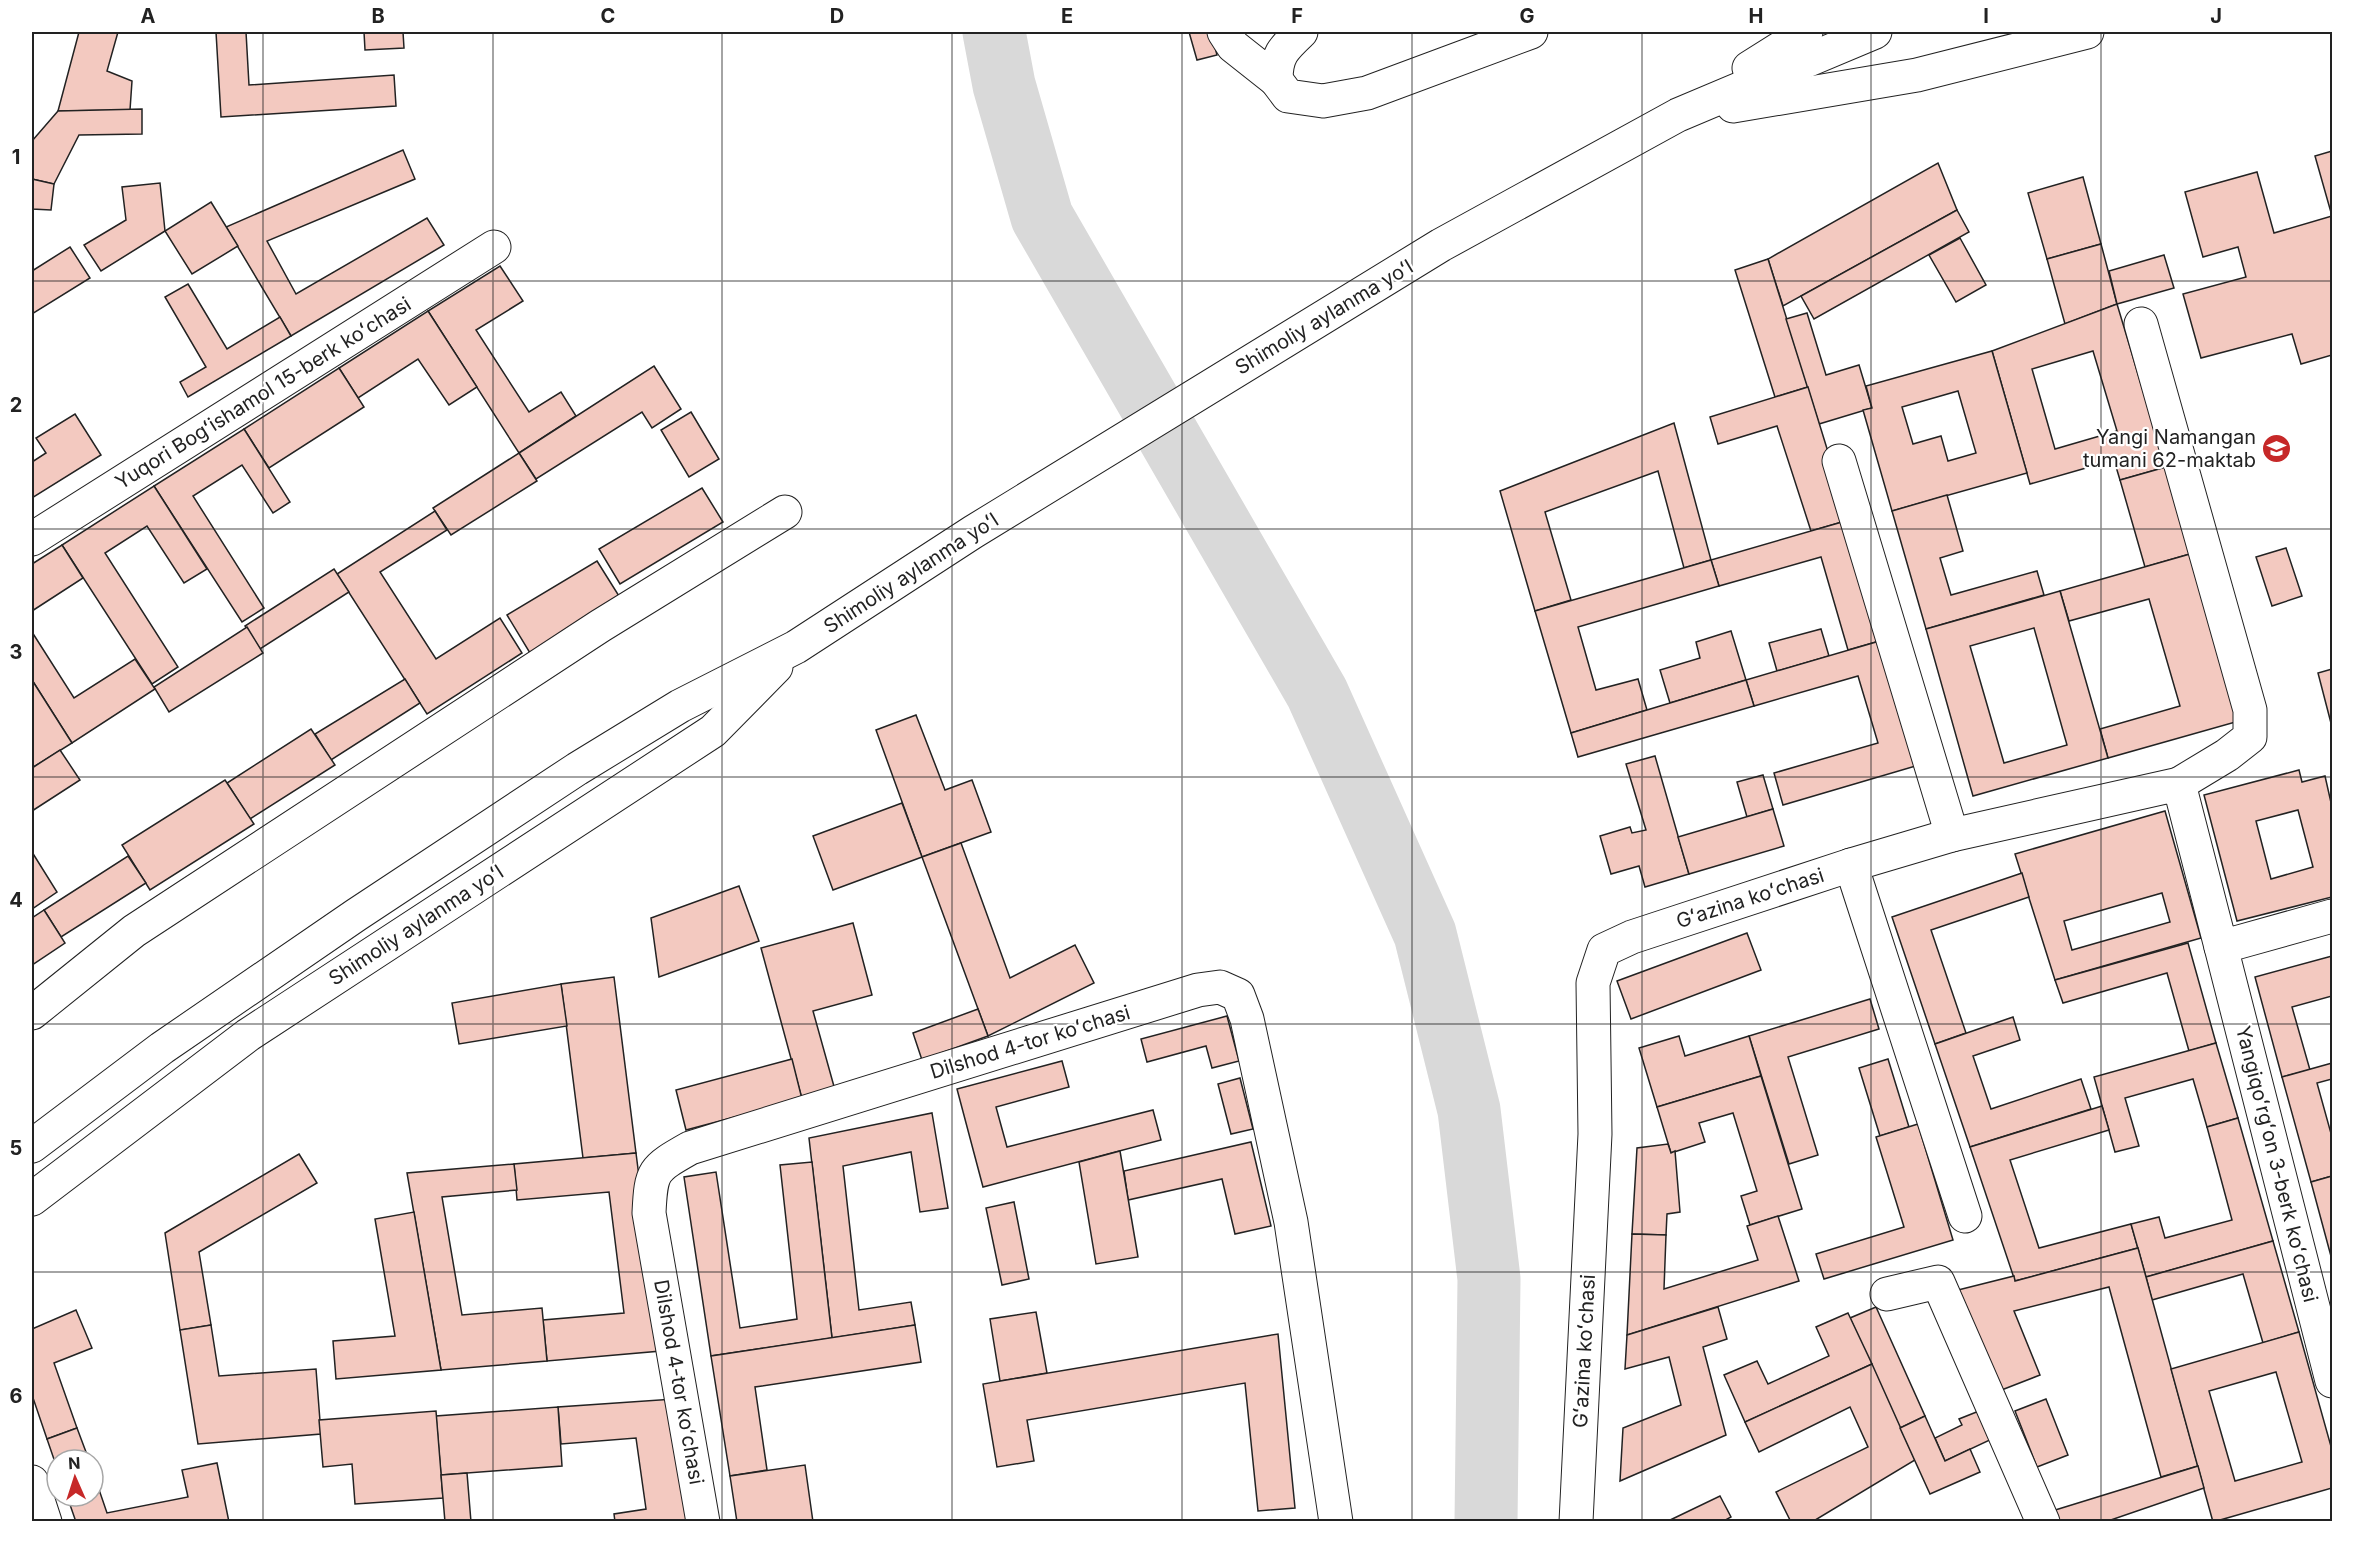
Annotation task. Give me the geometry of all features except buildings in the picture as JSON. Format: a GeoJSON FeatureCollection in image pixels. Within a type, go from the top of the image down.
{"type":"FeatureCollection","features":[{"type":"Feature","properties":{"kind":"street"},"geometry":{"type":"LineString","coordinates":[[1224,32],[1233,46],[1276,80],[1288,96],[1323,101],[1367,93],[1531,32]]}},
{"type":"Feature","properties":{"kind":"street"},"geometry":{"type":"LineString","coordinates":[[1276,80],[1276,64],[1282,51],[1301,32]]}},
{"type":"Feature","properties":{"kind":"street"},"geometry":{"type":"LineString","coordinates":[[1678,115],[1806,32]]}},
{"type":"Feature","properties":{"kind":"street","name":"Shimoliy aylanma yoʻl"},"geometry":{"type":"LineString","coordinates":[[32,1146],[162,1047],[577,769],[680,706],[796,647],[974,532],[1441,245],[1678,115],[1875,32]]}},
{"type":"Feature","properties":{"kind":"street"},"geometry":{"type":"LineString","coordinates":[[1678,115],[1917,75],[2087,32]]}},
{"type":"Feature","properties":{"kind":"street","name":"Yuqori Bogʻishamol 15-berk koʻchasi"},"geometry":{"type":"LineString","coordinates":[[32,539],[494,247]]}},
{"type":"Feature","properties":{"kind":"street","name":"Gʻazina koʻchasi"},"geometry":{"type":"LineString","coordinates":[[1576,1521],[1595,1134],[1593,983],[1604,950],[1632,938],[1851,865],[1952,835],[2179,784],[2227,755],[2250,737],[2250,710],[2141,324]]}},
{"type":"Feature","properties":{"kind":"street"},"geometry":{"type":"LineString","coordinates":[[1839,461],[1952,835]]}},
{"type":"Feature","properties":{"kind":"street"},"geometry":{"type":"LineString","coordinates":[[32,1013],[134,931],[600,626],[785,512]]}},
{"type":"Feature","properties":{"kind":"street","name":"Shimoliy aylanma yoʻl"},"geometry":{"type":"LineString","coordinates":[[32,1199],[248,1035],[713,731],[796,647]]}},
{"type":"Feature","properties":{"kind":"street"},"geometry":{"type":"LineString","coordinates":[[2179,784],[2221,947],[2332,916]]}},
{"type":"Feature","properties":{"kind":"street"},"geometry":{"type":"LineString","coordinates":[[1851,865],[1965,1216]]}},
{"type":"Feature","properties":{"kind":"street","name":"Yangiqoʻrgʻon 3-berk koʻchasi"},"geometry":{"type":"LineString","coordinates":[[2221,947],[2332,1381]]}},
{"type":"Feature","properties":{"kind":"street","name":"Dilshod 4-tor koʻchasi"},"geometry":{"type":"LineString","coordinates":[[703,1521],[649,1213],[651,1183],[662,1164],[690,1148],[1186,994],[1220,987],[1238,995],[1247,1019],[1291,1222],[1336,1521]]}},
{"type":"Feature","properties":{"kind":"street"},"geometry":{"type":"LineString","coordinates":[[1887,1294],[1938,1282],[2043,1521]]}},
{"type":"Feature","properties":{"kind":"street"},"geometry":{"type":"LineString","coordinates":[[32,1482],[45,1521]]}},
{"type":"Feature","properties":{"kind":"waterway"},"geometry":{"type":"LineString","coordinates":[[994,32],[1004,85],[1042,217],[1317,693],[1425,934],[1469,1110],[1489,1279],[1486,1522]]}},
{"type":"Feature","properties":{"kind":"place","name":"Yangi Namangan tumani 62-maktab"},"geometry":{"type":"Point","coordinates":[2277,449]}}]}
